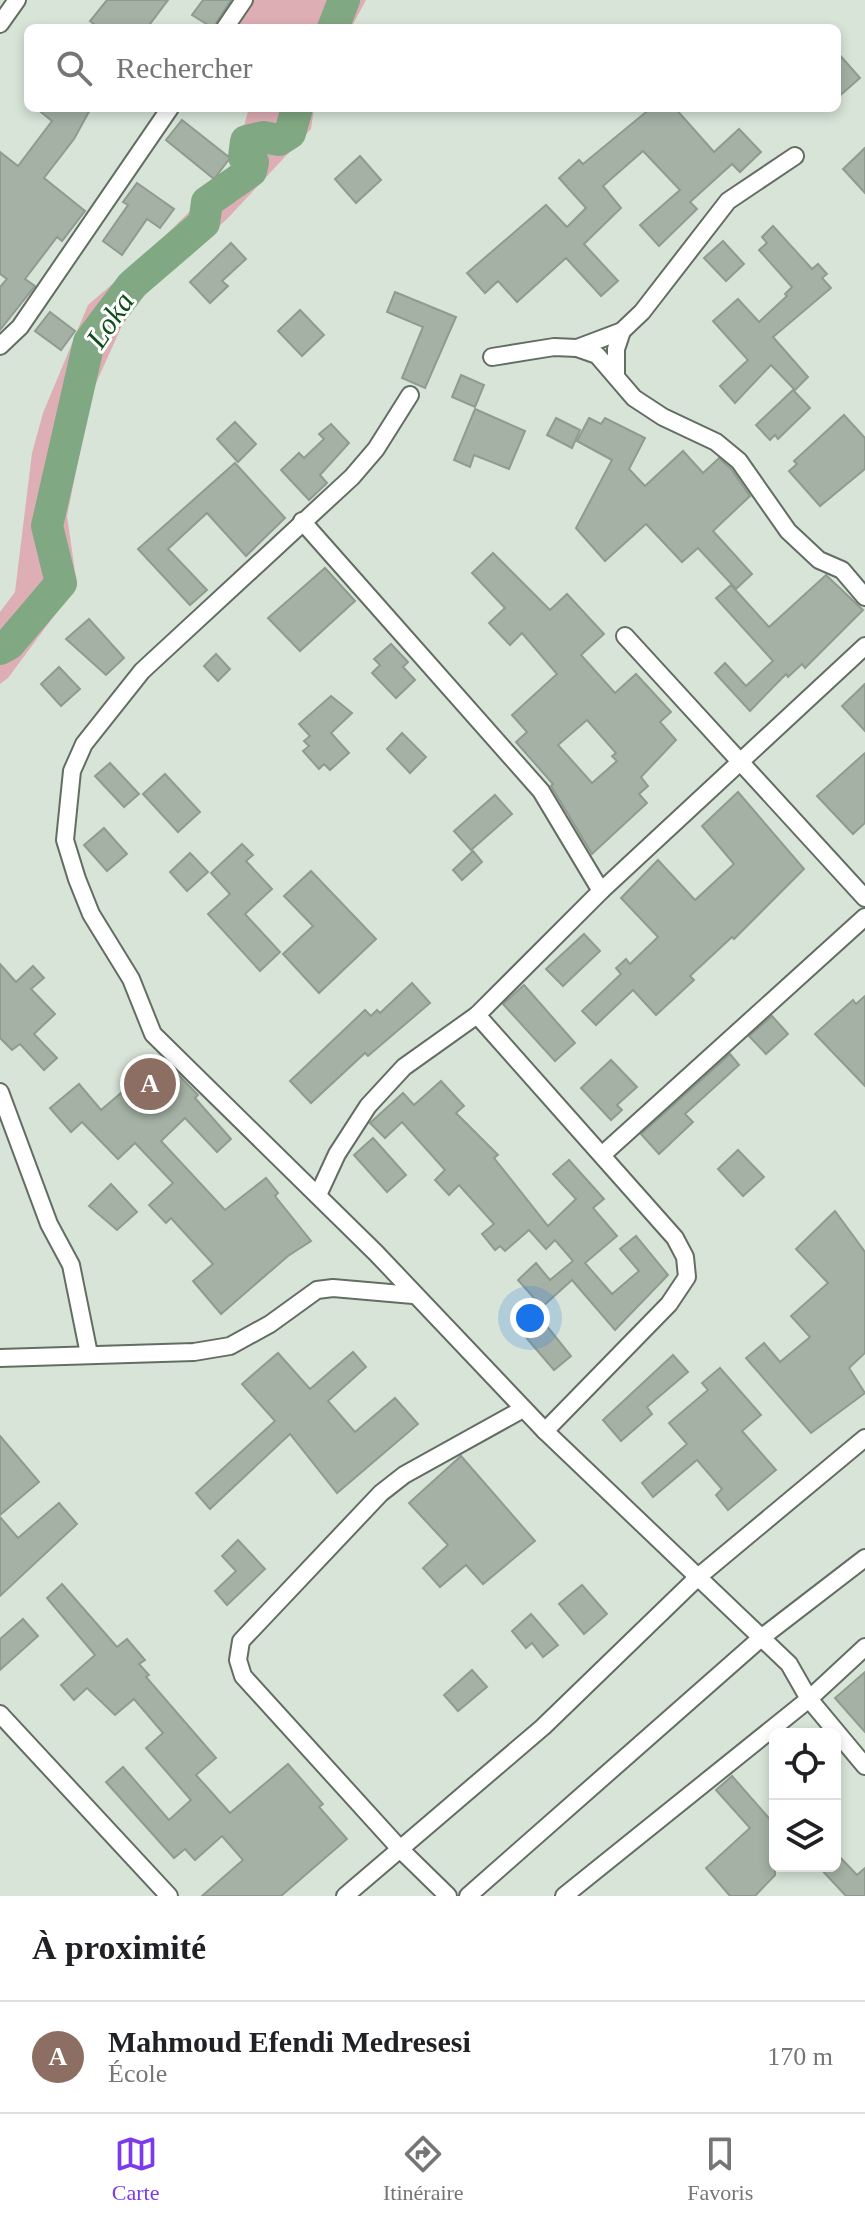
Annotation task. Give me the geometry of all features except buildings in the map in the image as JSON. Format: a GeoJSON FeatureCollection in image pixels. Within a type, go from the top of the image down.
{"type":"FeatureCollection","features":[{"type":"Feature","properties":{"kind":"street"},"geometry":{"type":"LineString","coordinates":[[0,24],[17,0]]}},
{"type":"Feature","properties":{"kind":"street"},"geometry":{"type":"LineString","coordinates":[[228,24],[244,0]]}},
{"type":"Feature","properties":{"kind":"street"},"geometry":{"type":"LineString","coordinates":[[0,346],[20,327],[167,112]]}},
{"type":"Feature","properties":{"kind":"street"},"geometry":{"type":"LineString","coordinates":[[577,348],[622,331],[642,312],[728,201],[795,156]]}},
{"type":"Feature","properties":{"kind":"street"},"geometry":{"type":"LineString","coordinates":[[616,375],[616,349],[622,331]]}},
{"type":"Feature","properties":{"kind":"street"},"geometry":{"type":"LineString","coordinates":[[492,357],[554,347],[577,348],[597,355],[634,398],[663,417],[716,442],[739,461],[788,531],[819,560],[842,570],[865,597]]}},
{"type":"Feature","properties":{"kind":"street"},"geometry":{"type":"LineString","coordinates":[[410,395],[376,449],[352,477],[142,671],[84,744],[72,771],[65,840],[91,914],[131,979],[153,1034],[318,1195],[545,1431],[789,1664],[809,1699],[865,1766]]}},
{"type":"Feature","properties":{"kind":"street"},"geometry":{"type":"LineString","coordinates":[[302,521],[541,791],[601,891]]}},
{"type":"Feature","properties":{"kind":"street"},"geometry":{"type":"LineString","coordinates":[[625,636],[865,898]]}},
{"type":"Feature","properties":{"kind":"street"},"geometry":{"type":"LineString","coordinates":[[318,1195],[337,1154],[368,1106],[404,1067],[477,1015],[601,891],[865,646]]}},
{"type":"Feature","properties":{"kind":"street"},"geometry":{"type":"LineString","coordinates":[[602,1155],[865,917]]}},
{"type":"Feature","properties":{"kind":"street"},"geometry":{"type":"LineString","coordinates":[[477,1015],[675,1238],[685,1257],[687,1277],[669,1304],[545,1431]]}},
{"type":"Feature","properties":{"kind":"street"},"geometry":{"type":"LineString","coordinates":[[0,1092],[49,1224],[71,1265],[89,1354]]}},
{"type":"Feature","properties":{"kind":"street"},"geometry":{"type":"LineString","coordinates":[[0,1358],[194,1352],[230,1346],[270,1324],[317,1290],[333,1288],[413,1295]]}},
{"type":"Feature","properties":{"kind":"street"},"geometry":{"type":"LineString","coordinates":[[448,1896],[402,1851],[243,1676],[238,1660],[241,1641],[381,1493],[404,1475],[523,1409]]}},
{"type":"Feature","properties":{"kind":"street"},"geometry":{"type":"LineString","coordinates":[[345,1896],[402,1851],[543,1727],[698,1577],[865,1438]]}},
{"type":"Feature","properties":{"kind":"street"},"geometry":{"type":"LineString","coordinates":[[468,1896],[761,1638],[865,1558]]}},
{"type":"Feature","properties":{"kind":"street"},"geometry":{"type":"LineString","coordinates":[[564,1896],[809,1699],[865,1647]]}},
{"type":"Feature","properties":{"kind":"street"},"geometry":{"type":"LineString","coordinates":[[0,1714],[169,1896]]}},
{"type":"Feature","properties":{"kind":"shaded area"},"geometry":{"type":"Polygon","coordinates":[[[250,0],[366,0],[353,24],[237,24],[250,0]]]}},
{"type":"Feature","properties":{"kind":"shaded area"},"geometry":{"type":"Polygon","coordinates":[[[248,112],[313,112],[311,129],[227,219],[155,283],[125,319],[92,392],[67,516],[77,585],[8,678],[0,684],[0,612],[15,592],[32,453],[43,413],[88,305],[145,256],[232,169],[248,112]]]}},
{"type":"Feature","properties":{"kind":"waterway","name":"Loka"},"geometry":{"type":"LineString","coordinates":[[335,24],[344,0]]}},
{"type":"Feature","properties":{"kind":"waterway","name":"Loka"},"geometry":{"type":"LineString","coordinates":[[0,649],[9,644],[61,583],[47,526],[89,342],[132,285],[204,223],[207,202],[251,171],[253,162],[244,157],[246,141],[263,137],[279,140],[290,133],[296,112]]}},
{"type":"Feature","properties":{"kind":"place","name":"Mahmoud Efendi Medresesi"},"geometry":{"type":"Point","coordinates":[150,1084]}}]}
